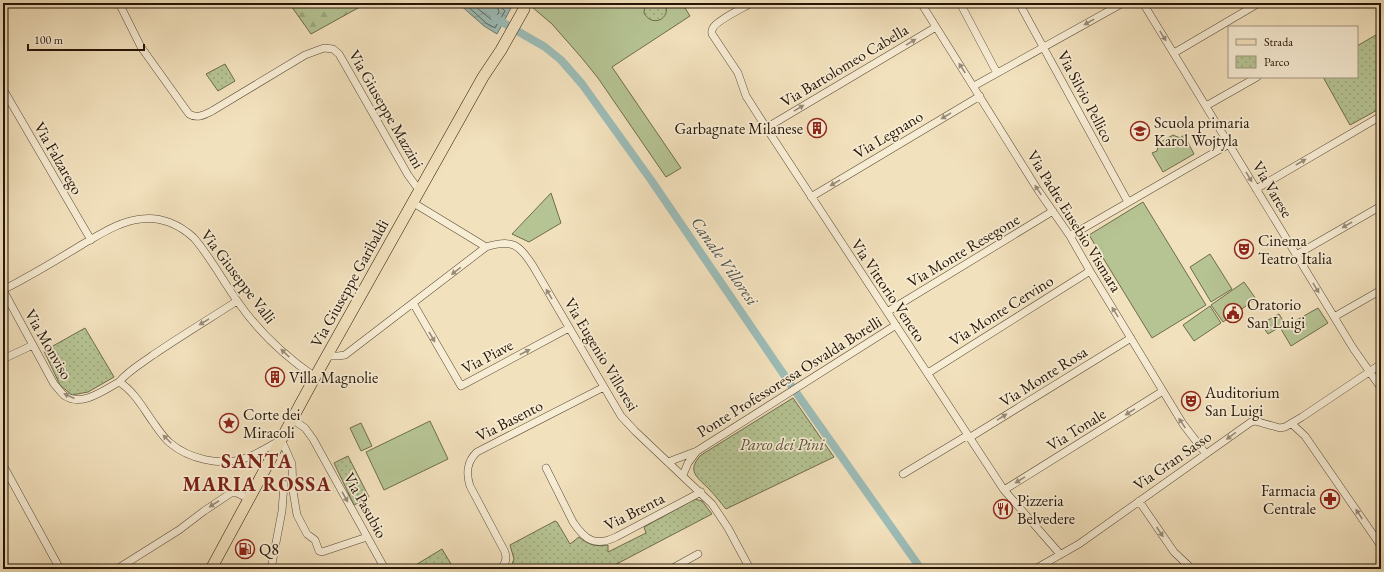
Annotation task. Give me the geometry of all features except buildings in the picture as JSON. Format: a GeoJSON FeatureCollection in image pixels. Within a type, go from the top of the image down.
{"type":"FeatureCollection","features":[{"type":"Feature","properties":{"kind":"main road","name":"Via Giuseppe Garibaldi"},"geometry":{"type":"LineString","coordinates":[[211,569],[280,440],[483,77],[520,6],[524,4]]}},
{"type":"Feature","properties":{"kind":"street","name":"Via Giuseppe Mazzini"},"geometry":{"type":"LineString","coordinates":[[119,3],[141,47],[189,114],[195,116],[200,116],[212,111],[304,55],[324,48],[333,49],[339,54],[408,175],[419,190]]}},
{"type":"Feature","properties":{"kind":"street","name":"Via Vittorio Veneto"},"geometry":{"type":"LineString","coordinates":[[751,3],[718,22],[712,31],[712,34],[738,73],[746,96],[1004,490],[1060,554]]}},
{"type":"Feature","properties":{"kind":"street"},"geometry":{"type":"LineString","coordinates":[[960,3],[997,73]]}},
{"type":"Feature","properties":{"kind":"street","name":"Via Silvio Pellico"},"geometry":{"type":"LineString","coordinates":[[1019,3],[1128,202]]}},
{"type":"Feature","properties":{"kind":"street"},"geometry":{"type":"LineString","coordinates":[[974,86],[1123,3]]}},
{"type":"Feature","properties":{"kind":"street","name":"Via Varese"},"geometry":{"type":"LineString","coordinates":[[1143,3],[1334,318],[1368,372],[1381,388]]}},
{"type":"Feature","properties":{"kind":"street"},"geometry":{"type":"LineString","coordinates":[[1174,53],[1259,3]]}},
{"type":"Feature","properties":{"kind":"street","name":"Via Padre Eusebio Vismara"},"geometry":{"type":"LineString","coordinates":[[923,4],[1038,190],[1070,236],[1183,424],[1206,454]]}},
{"type":"Feature","properties":{"kind":"street","name":"Via Bartolomeo Cabella"},"geometry":{"type":"LineString","coordinates":[[766,128],[936,27]]}},
{"type":"Feature","properties":{"kind":"street"},"geometry":{"type":"LineString","coordinates":[[1206,106],[1255,78]]}},
{"type":"Feature","properties":{"kind":"street","name":"Via Falzarego"},"geometry":{"type":"LineString","coordinates":[[3,89],[91,240]]}},
{"type":"Feature","properties":{"kind":"street","name":"Via Legnano"},"geometry":{"type":"LineString","coordinates":[[811,197],[980,96]]}},
{"type":"Feature","properties":{"kind":"street"},"geometry":{"type":"LineString","coordinates":[[1256,189],[1381,116]]}},
{"type":"Feature","properties":{"kind":"street"},"geometry":{"type":"LineString","coordinates":[[1070,236],[1229,144]]}},
{"type":"Feature","properties":{"kind":"street"},"geometry":{"type":"LineString","coordinates":[[412,202],[486,247]]}},
{"type":"Feature","properties":{"kind":"street"},"geometry":{"type":"LineString","coordinates":[[1296,255],[1381,206]]}},
{"type":"Feature","properties":{"kind":"street","name":"Via Monte Resegone"},"geometry":{"type":"LineString","coordinates":[[887,312],[1053,212]]}},
{"type":"Feature","properties":{"kind":"street","name":"Via Giuseppe Valli"},"geometry":{"type":"LineString","coordinates":[[3,290],[117,226],[137,219],[151,218],[172,223],[194,238],[237,301],[256,324],[299,366],[315,377]]}},
{"type":"Feature","properties":{"kind":"street","name":"Via Eugenio Villoresi"},"geometry":{"type":"LineString","coordinates":[[327,356],[345,355],[486,247],[500,242],[509,243],[517,247],[524,252],[621,416],[712,504],[721,516],[750,569]]}},
{"type":"Feature","properties":{"kind":"street","name":"Via Monte Cervino"},"geometry":{"type":"LineString","coordinates":[[928,373],[1090,271]]}},
{"type":"Feature","properties":{"kind":"street","name":"Via Monviso"},"geometry":{"type":"LineString","coordinates":[[3,290],[54,384],[66,396],[78,400],[86,399],[119,382],[123,377],[175,340],[237,301]]}},
{"type":"Feature","properties":{"kind":"street"},"geometry":{"type":"LineString","coordinates":[[1334,318],[1381,290]]}},
{"type":"Feature","properties":{"kind":"street","name":"Via Piave"},"geometry":{"type":"LineString","coordinates":[[413,303],[461,386],[569,328]]}},
{"type":"Feature","properties":{"kind":"street","name":"Ponte Professoressa Osvalda Borelli"},"geometry":{"type":"LineString","coordinates":[[668,462],[697,451],[896,326]]}},
{"type":"Feature","properties":{"kind":"street","name":"Via Monte Rosa"},"geometry":{"type":"LineString","coordinates":[[903,474],[1131,338]]}},
{"type":"Feature","properties":{"kind":"street"},"geometry":{"type":"LineString","coordinates":[[3,359],[33,345]]}},
{"type":"Feature","properties":{"kind":"street","name":"Via Gran Sasso"},"geometry":{"type":"LineString","coordinates":[[1035,569],[1079,544],[1253,421],[1280,428],[1292,424],[1381,364]]}},
{"type":"Feature","properties":{"kind":"street"},"geometry":{"type":"LineString","coordinates":[[119,382],[133,394],[166,439],[176,447],[196,456],[220,462],[235,461],[248,457],[280,440],[292,464],[293,491],[297,515],[307,534],[315,540],[319,551],[324,552],[367,537]]}},
{"type":"Feature","properties":{"kind":"street","name":"Via Basento"},"geometry":{"type":"LineString","coordinates":[[501,568],[506,560],[504,552],[470,486],[468,479],[467,472],[472,456],[477,452],[604,387]]}},
{"type":"Feature","properties":{"kind":"street","name":"Via Tonale"},"geometry":{"type":"LineString","coordinates":[[1004,490],[1163,391]]}},
{"type":"Feature","properties":{"kind":"street"},"geometry":{"type":"LineString","coordinates":[[1302,418],[1305,436]]}},
{"type":"Feature","properties":{"kind":"street","name":"Via Pasubio"},"geometry":{"type":"LineString","coordinates":[[292,419],[305,428],[313,439],[385,568]]}},
{"type":"Feature","properties":{"kind":"street"},"geometry":{"type":"LineString","coordinates":[[1292,424],[1305,436],[1381,546]]}},
{"type":"Feature","properties":{"kind":"street","name":"Ponte Professoressa Osvalda Borelli"},"geometry":{"type":"LineString","coordinates":[[683,475],[688,463],[697,451]]}},
{"type":"Feature","properties":{"kind":"street"},"geometry":{"type":"LineString","coordinates":[[3,465],[60,569]]}},
{"type":"Feature","properties":{"kind":"street","name":"Via Brenta"},"geometry":{"type":"LineString","coordinates":[[546,468],[577,530],[590,540],[598,542],[607,541],[616,537],[701,492]]}},
{"type":"Feature","properties":{"kind":"street"},"geometry":{"type":"LineString","coordinates":[[271,569],[282,511],[284,484]]}},
{"type":"Feature","properties":{"kind":"street"},"geometry":{"type":"LineString","coordinates":[[116,569],[179,530],[231,493],[241,494],[248,498]]}},
{"type":"Feature","properties":{"kind":"street"},"geometry":{"type":"LineString","coordinates":[[1139,501],[1174,552],[1192,569]]}},
{"type":"Feature","properties":{"kind":"street"},"geometry":{"type":"LineString","coordinates":[[671,569],[698,554]]}},
{"type":"Feature","properties":{"kind":"green space"},"geometry":{"type":"Polygon","coordinates":[[[289,3],[367,3],[311,34],[289,3]]]}},
{"type":"Feature","properties":{"kind":"green space"},"geometry":{"type":"Polygon","coordinates":[[[535,3],[682,3],[690,16],[612,67],[681,168],[666,177],[598,78],[552,24],[532,7],[535,3]]]}},
{"type":"Feature","properties":{"kind":"green space"},"geometry":{"type":"Polygon","coordinates":[[[645,3],[665,3],[666,13],[664,17],[656,21],[647,18],[644,13],[645,3]]]}},
{"type":"Feature","properties":{"kind":"green space"},"geometry":{"type":"Polygon","coordinates":[[[1381,32],[1381,108],[1350,125],[1324,78],[1358,78],[1358,45],[1381,32]]]}},
{"type":"Feature","properties":{"kind":"green space"},"geometry":{"type":"Polygon","coordinates":[[[225,64],[235,81],[218,91],[206,74],[225,64]]]}},
{"type":"Feature","properties":{"kind":"green space"},"geometry":{"type":"Polygon","coordinates":[[[1173,135],[1180,138],[1184,135],[1194,154],[1163,172],[1152,153],[1157,151],[1159,143],[1173,135]]]}},
{"type":"Feature","properties":{"kind":"green space"},"geometry":{"type":"Polygon","coordinates":[[[551,193],[561,223],[529,242],[512,234],[551,193]]]}},
{"type":"Feature","properties":{"kind":"green space"},"geometry":{"type":"Polygon","coordinates":[[[1143,202],[1206,305],[1152,338],[1089,235],[1143,202]]]}},
{"type":"Feature","properties":{"kind":"green space"},"geometry":{"type":"Polygon","coordinates":[[[1210,254],[1232,289],[1211,302],[1190,267],[1210,254]]]}},
{"type":"Feature","properties":{"kind":"green space"},"geometry":{"type":"Polygon","coordinates":[[[1244,282],[1256,299],[1223,322],[1211,305],[1244,282]]]}},
{"type":"Feature","properties":{"kind":"green space"},"geometry":{"type":"Polygon","coordinates":[[[1210,306],[1221,323],[1194,341],[1183,325],[1210,306]]]}},
{"type":"Feature","properties":{"kind":"green space"},"geometry":{"type":"Polygon","coordinates":[[[1318,308],[1328,323],[1291,346],[1281,329],[1318,308]]]}},
{"type":"Feature","properties":{"kind":"green space"},"geometry":{"type":"Polygon","coordinates":[[[1279,314],[1285,324],[1268,334],[1261,324],[1279,314]]]}},
{"type":"Feature","properties":{"kind":"green space"},"geometry":{"type":"Polygon","coordinates":[[[85,328],[114,377],[88,392],[72,395],[60,385],[44,351],[85,328]]]}},
{"type":"Feature","properties":{"kind":"green space","name":"Parco dei Pini"},"geometry":{"type":"Polygon","coordinates":[[[793,398],[834,457],[726,509],[697,477],[694,470],[694,465],[701,455],[793,398]]]}},
{"type":"Feature","properties":{"kind":"green space"},"geometry":{"type":"Polygon","coordinates":[[[430,421],[448,459],[384,490],[366,452],[430,421]]]}},
{"type":"Feature","properties":{"kind":"green space"},"geometry":{"type":"Polygon","coordinates":[[[361,423],[372,446],[361,451],[350,428],[361,423]]]}},
{"type":"Feature","properties":{"kind":"green space"},"geometry":{"type":"Polygon","coordinates":[[[348,456],[369,497],[354,505],[334,463],[348,456]]]}},
{"type":"Feature","properties":{"kind":"green space"},"geometry":{"type":"Polygon","coordinates":[[[695,499],[702,501],[712,514],[607,569],[510,569],[514,559],[510,545],[555,521],[570,544],[579,537],[593,545],[608,545],[608,552],[646,533],[644,527],[695,499]]]}},
{"type":"Feature","properties":{"kind":"green space"},"geometry":{"type":"Polygon","coordinates":[[[442,549],[454,569],[409,569],[442,549]]]}},
{"type":"Feature","properties":{"kind":"water"},"geometry":{"type":"Polygon","coordinates":[[[458,3],[502,3],[511,8],[497,34],[484,26],[458,3]]]}},
{"type":"Feature","properties":{"kind":"waterway","name":"Canale Villoresi"},"geometry":{"type":"LineString","coordinates":[[495,18],[545,47],[561,60],[582,84],[651,180],[793,388],[921,569]]}},
{"type":"Feature","properties":{"kind":"place","name":"Garbagnate Milanese"},"geometry":{"type":"Point","coordinates":[817,128]}},
{"type":"Feature","properties":{"kind":"place","name":"Scuola primaria Karol Wojtyla"},"geometry":{"type":"Point","coordinates":[1140,131]}},
{"type":"Feature","properties":{"kind":"place","name":"Cinema Teatro Italia"},"geometry":{"type":"Point","coordinates":[1244,249]}},
{"type":"Feature","properties":{"kind":"place","name":"Oratorio San Luigi"},"geometry":{"type":"Point","coordinates":[1233,313]}},
{"type":"Feature","properties":{"kind":"place","name":"Villa Magnolie"},"geometry":{"type":"Point","coordinates":[275,377]}},
{"type":"Feature","properties":{"kind":"place","name":"Auditorium San Luigi"},"geometry":{"type":"Point","coordinates":[1191,401]}},
{"type":"Feature","properties":{"kind":"place","name":"Corte dei Miracoli"},"geometry":{"type":"Point","coordinates":[229,423]}},
{"type":"Feature","properties":{"kind":"place","name":"Farmacia Centrale"},"geometry":{"type":"Point","coordinates":[1330,499]}},
{"type":"Feature","properties":{"kind":"place","name":"Pizzeria Belvedere"},"geometry":{"type":"Point","coordinates":[1003,509]}},
{"type":"Feature","properties":{"kind":"place","name":"Q8"},"geometry":{"type":"Point","coordinates":[245,549]}},
{"type":"Feature","properties":{"kind":"district","name":"SANTA MARIA ROSSA"},"geometry":{"type":"Point","coordinates":[257,472]}}]}
